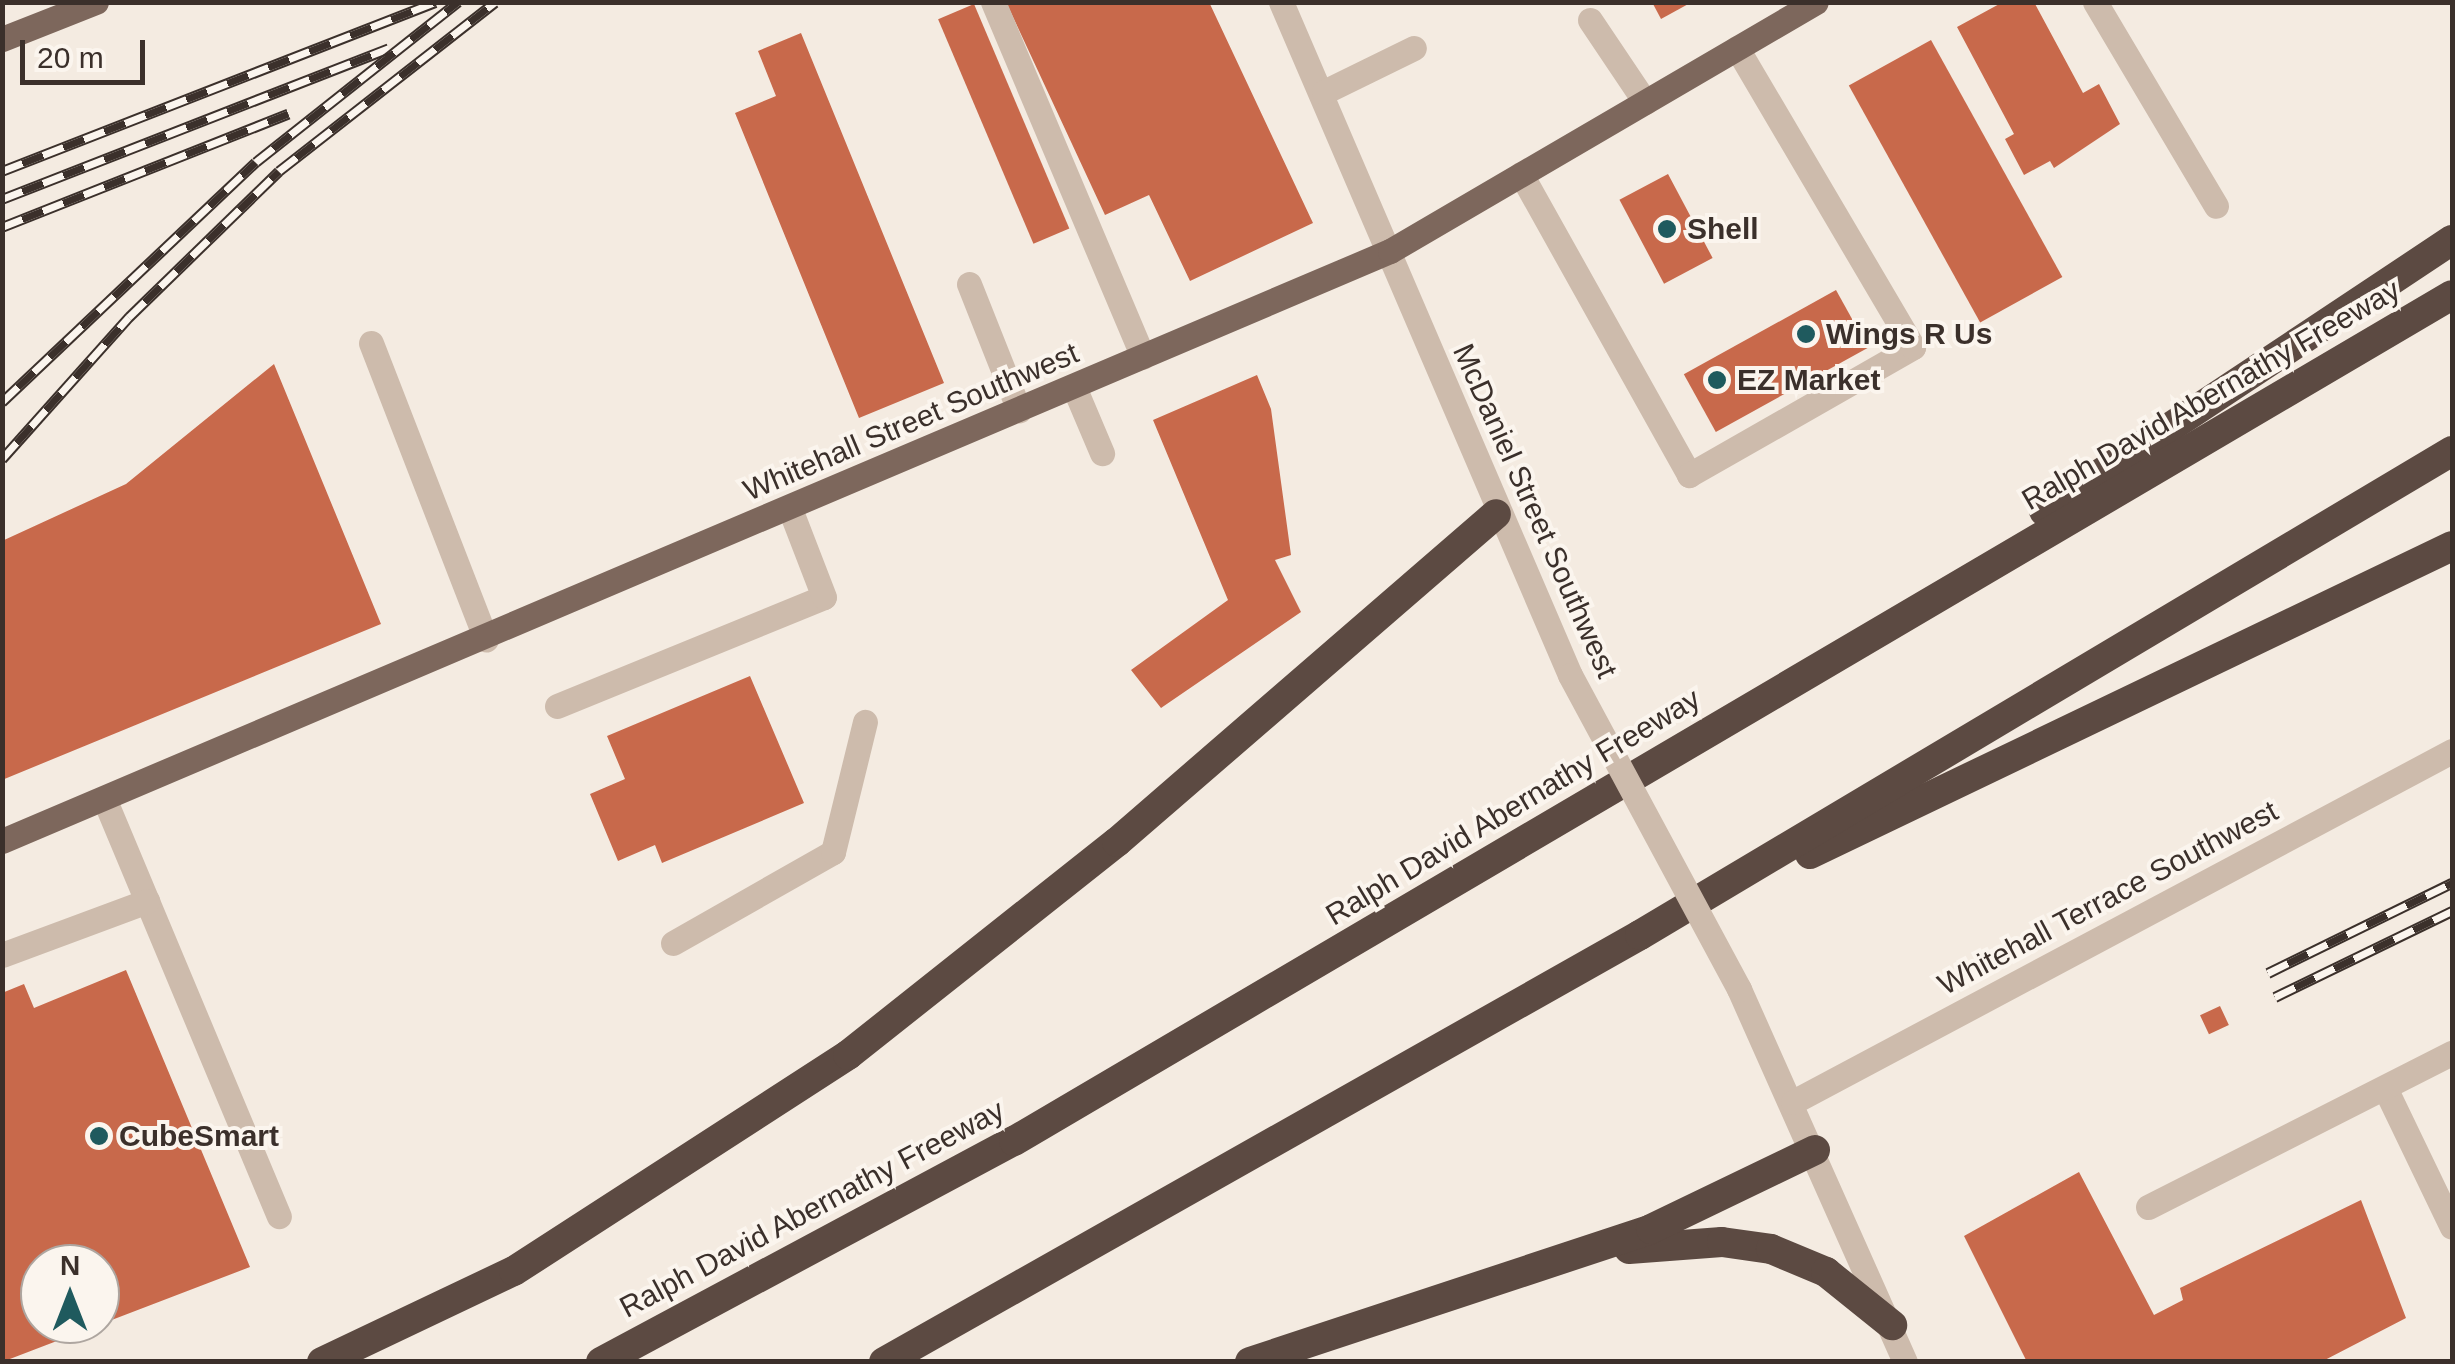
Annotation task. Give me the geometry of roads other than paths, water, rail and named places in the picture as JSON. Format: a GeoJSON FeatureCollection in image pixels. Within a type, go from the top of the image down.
{"type":"FeatureCollection","features":[{"type":"Feature","properties":{"kind":"highway"},"geometry":{"type":"LineString","coordinates":[[1779,687],[2452,240]]}},
{"type":"Feature","properties":{"kind":"highway","name":"Ralph David Abernathy Freeway"},"geometry":{"type":"LineString","coordinates":[[601,1362],[1014,1141],[1779,687],[2452,295]]}},
{"type":"Feature","properties":{"kind":"highway"},"geometry":{"type":"LineString","coordinates":[[884,1362],[1640,935],[2452,451]]}},
{"type":"Feature","properties":{"kind":"highway"},"geometry":{"type":"LineString","coordinates":[[322,1362],[514,1271],[848,1055],[1116,842],[1496,514]]}},
{"type":"Feature","properties":{"kind":"highway"},"geometry":{"type":"LineString","coordinates":[[1640,935],[2452,546]]}},
{"type":"Feature","properties":{"kind":"highway"},"geometry":{"type":"LineString","coordinates":[[1250,1362],[1652,1229],[1814,1150]]}},
{"type":"Feature","properties":{"kind":"highway"},"geometry":{"type":"LineString","coordinates":[[1557,1259],[1744,1243],[1826,1272],[1892,1325]]}},
{"type":"Feature","properties":{"kind":"main road"},"geometry":{"type":"LineString","coordinates":[[2,39],[96,2]]}},
{"type":"Feature","properties":{"kind":"main road","name":"Whitehall Street Southwest"},"geometry":{"type":"LineString","coordinates":[[2,841],[106,804],[1390,251],[1816,2]]}},
{"type":"Feature","properties":{"kind":"street"},"geometry":{"type":"LineString","coordinates":[[993,2],[1144,357]]}},
{"type":"Feature","properties":{"kind":"street","name":"McDaniel Street Southwest"},"geometry":{"type":"LineString","coordinates":[[1282,2],[1324,92],[1496,514],[1570,676],[1738,989],[1794,1102],[1905,1362]]}},
{"type":"Feature","properties":{"kind":"street"},"geometry":{"type":"LineString","coordinates":[[2095,2],[2216,206]]}},
{"type":"Feature","properties":{"kind":"street"},"geometry":{"type":"LineString","coordinates":[[1590,20],[1645,102]]}},
{"type":"Feature","properties":{"kind":"street"},"geometry":{"type":"LineString","coordinates":[[1324,92],[1414,48]]}},
{"type":"Feature","properties":{"kind":"street"},"geometry":{"type":"LineString","coordinates":[[1521,174],[1689,475],[1913,346],[1737,48]]}},
{"type":"Feature","properties":{"kind":"street"},"geometry":{"type":"LineString","coordinates":[[969,284],[1020,410]]}},
{"type":"Feature","properties":{"kind":"street"},"geometry":{"type":"LineString","coordinates":[[370,343],[486,640]]}},
{"type":"Feature","properties":{"kind":"street"},"geometry":{"type":"LineString","coordinates":[[1074,387],[1102,453]]}},
{"type":"Feature","properties":{"kind":"street"},"geometry":{"type":"LineString","coordinates":[[557,706],[824,597],[790,509]]}},
{"type":"Feature","properties":{"kind":"street"},"geometry":{"type":"LineString","coordinates":[[673,944],[833,852],[865,722]]}},
{"type":"Feature","properties":{"kind":"street","name":"Whitehall Terrace Southwest"},"geometry":{"type":"LineString","coordinates":[[1794,1102],[2452,752]]}},
{"type":"Feature","properties":{"kind":"street"},"geometry":{"type":"LineString","coordinates":[[106,804],[280,1216]]}},
{"type":"Feature","properties":{"kind":"street"},"geometry":{"type":"LineString","coordinates":[[2,955],[147,902]]}},
{"type":"Feature","properties":{"kind":"street"},"geometry":{"type":"LineString","coordinates":[[2148,1206],[2452,1053]]}},
{"type":"Feature","properties":{"kind":"street"},"geometry":{"type":"LineString","coordinates":[[2384,1088],[2452,1227]]}},
{"type":"Feature","properties":{"kind":"railway"},"geometry":{"type":"LineString","coordinates":[[2,171],[435,2]]}},
{"type":"Feature","properties":{"kind":"railway"},"geometry":{"type":"LineString","coordinates":[[2,402],[256,162],[458,2]]}},
{"type":"Feature","properties":{"kind":"railway"},"geometry":{"type":"LineString","coordinates":[[2,459],[129,317],[279,171],[495,2]]}},
{"type":"Feature","properties":{"kind":"railway"},"geometry":{"type":"LineString","coordinates":[[2,199],[389,48]]}},
{"type":"Feature","properties":{"kind":"railway"},"geometry":{"type":"LineString","coordinates":[[2,227],[288,114]]}},
{"type":"Feature","properties":{"kind":"railway"},"geometry":{"type":"LineString","coordinates":[[2268,973],[2452,883]]}},
{"type":"Feature","properties":{"kind":"railway"},"geometry":{"type":"LineString","coordinates":[[2275,997],[2452,911]]}},
{"type":"Feature","properties":{"kind":"place","name":"Shell"},"geometry":{"type":"Point","coordinates":[1667,229]}},
{"type":"Feature","properties":{"kind":"place","name":"Wings R Us"},"geometry":{"type":"Point","coordinates":[1806,334]}},
{"type":"Feature","properties":{"kind":"place","name":"EZ Market"},"geometry":{"type":"Point","coordinates":[1717,380]}},
{"type":"Feature","properties":{"kind":"place","name":"CubeSmart"},"geometry":{"type":"Point","coordinates":[99,1136]}}]}
